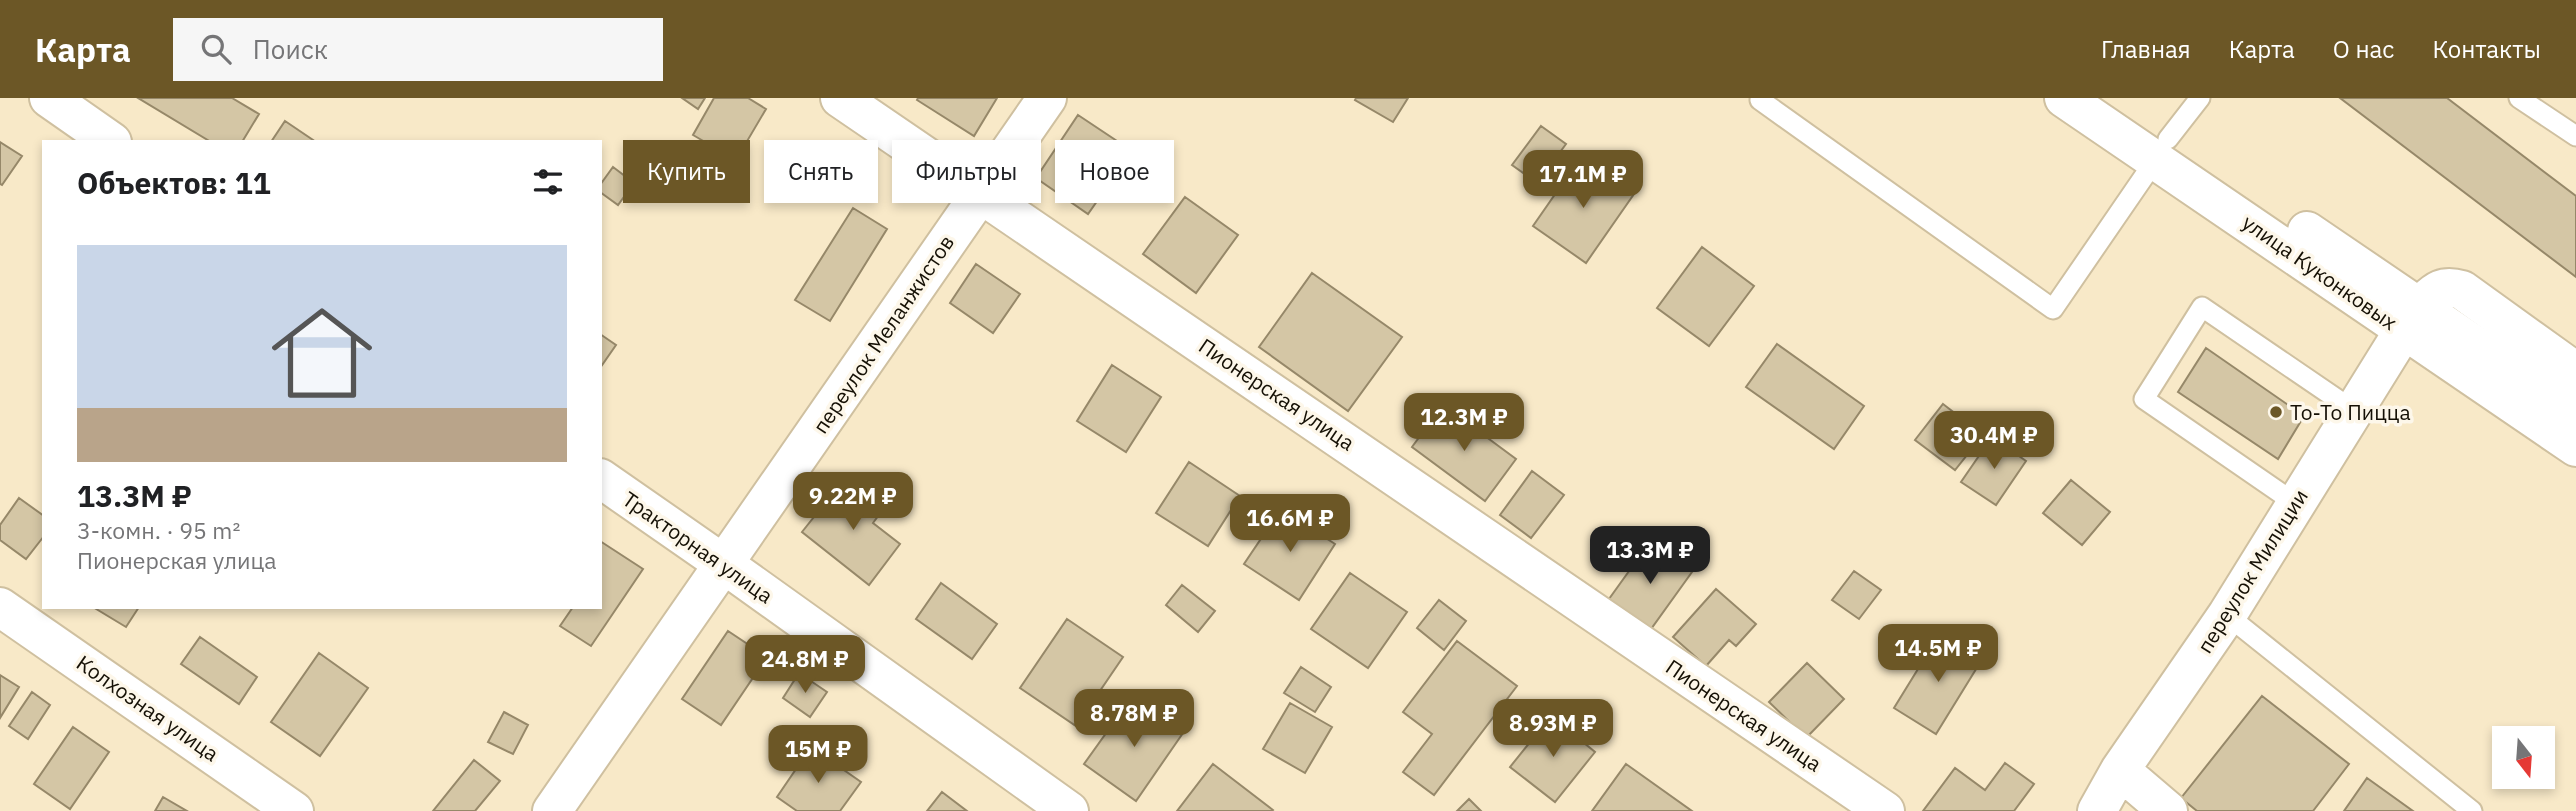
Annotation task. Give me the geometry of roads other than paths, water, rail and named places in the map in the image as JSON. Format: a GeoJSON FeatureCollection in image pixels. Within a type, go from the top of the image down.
{"type":"FeatureCollection","features":[{"type":"Feature","properties":{"kind":"street"},"geometry":{"type":"LineString","coordinates":[[49,98],[109,140]]}},
{"type":"Feature","properties":{"kind":"street","name":"Пионерская улица"},"geometry":{"type":"LineString","coordinates":[[840,98],[903,140]]}},
{"type":"Feature","properties":{"kind":"street","name":"переулок Меланжистов"},"geometry":{"type":"LineString","coordinates":[[1017,140],[1047,98]]}},
{"type":"Feature","properties":{"kind":"street","name":"улица Куконковых"},"geometry":{"type":"LineString","coordinates":[[2064,98],[2162,149],[2412,318],[2576,414]]}},
{"type":"Feature","properties":{"kind":"street","name":"улица Куконковых"},"geometry":{"type":"LineString","coordinates":[[2107,98],[2162,149]]}},
{"type":"Feature","properties":{"kind":"street","name":"переулок Меланжистов"},"geometry":{"type":"LineString","coordinates":[[552,811],[725,565],[972,203]]}},
{"type":"Feature","properties":{"kind":"street","name":"Пионерская улица"},"geometry":{"type":"LineString","coordinates":[[996,203],[1885,811]]}},
{"type":"Feature","properties":{"kind":"street"},"geometry":{"type":"LineString","coordinates":[[2412,318],[2437,290],[2450,287],[2462,290],[2576,372]]}},
{"type":"Feature","properties":{"kind":"street","name":"улица Куконковых"},"geometry":{"type":"LineString","coordinates":[[2412,318],[2576,447]]}},
{"type":"Feature","properties":{"kind":"street","name":"переулок Милиции"},"geometry":{"type":"LineString","coordinates":[[2097,811],[2120,770],[2227,615],[2412,318]]}},
{"type":"Feature","properties":{"kind":"street","name":"Тракторная улица"},"geometry":{"type":"LineString","coordinates":[[602,479],[1069,811]]}},
{"type":"Feature","properties":{"kind":"street","name":"Колхозная улица"},"geometry":{"type":"LineString","coordinates":[[0,607],[295,811]]}},
{"type":"Feature","properties":{"kind":"street"},"geometry":{"type":"LineString","coordinates":[[2120,770],[2168,811]]}},
{"type":"Feature","properties":{"kind":"lane"},"geometry":{"type":"LineString","coordinates":[[1760,100],[2053,309],[2200,98]]}},
{"type":"Feature","properties":{"kind":"lane"},"geometry":{"type":"LineString","coordinates":[[2519,98],[2576,136]]}},
{"type":"Feature","properties":{"kind":"lane"},"geometry":{"type":"LineString","coordinates":[[2295,503],[2144,399],[2202,307],[2353,410]]}},
{"type":"Feature","properties":{"kind":"lane"},"geometry":{"type":"LineString","coordinates":[[2227,615],[2472,811]]}},
{"type":"Feature","properties":{"kind":"place","name":"То-То Пицца"},"geometry":{"type":"Point","coordinates":[2276,412]}}]}
